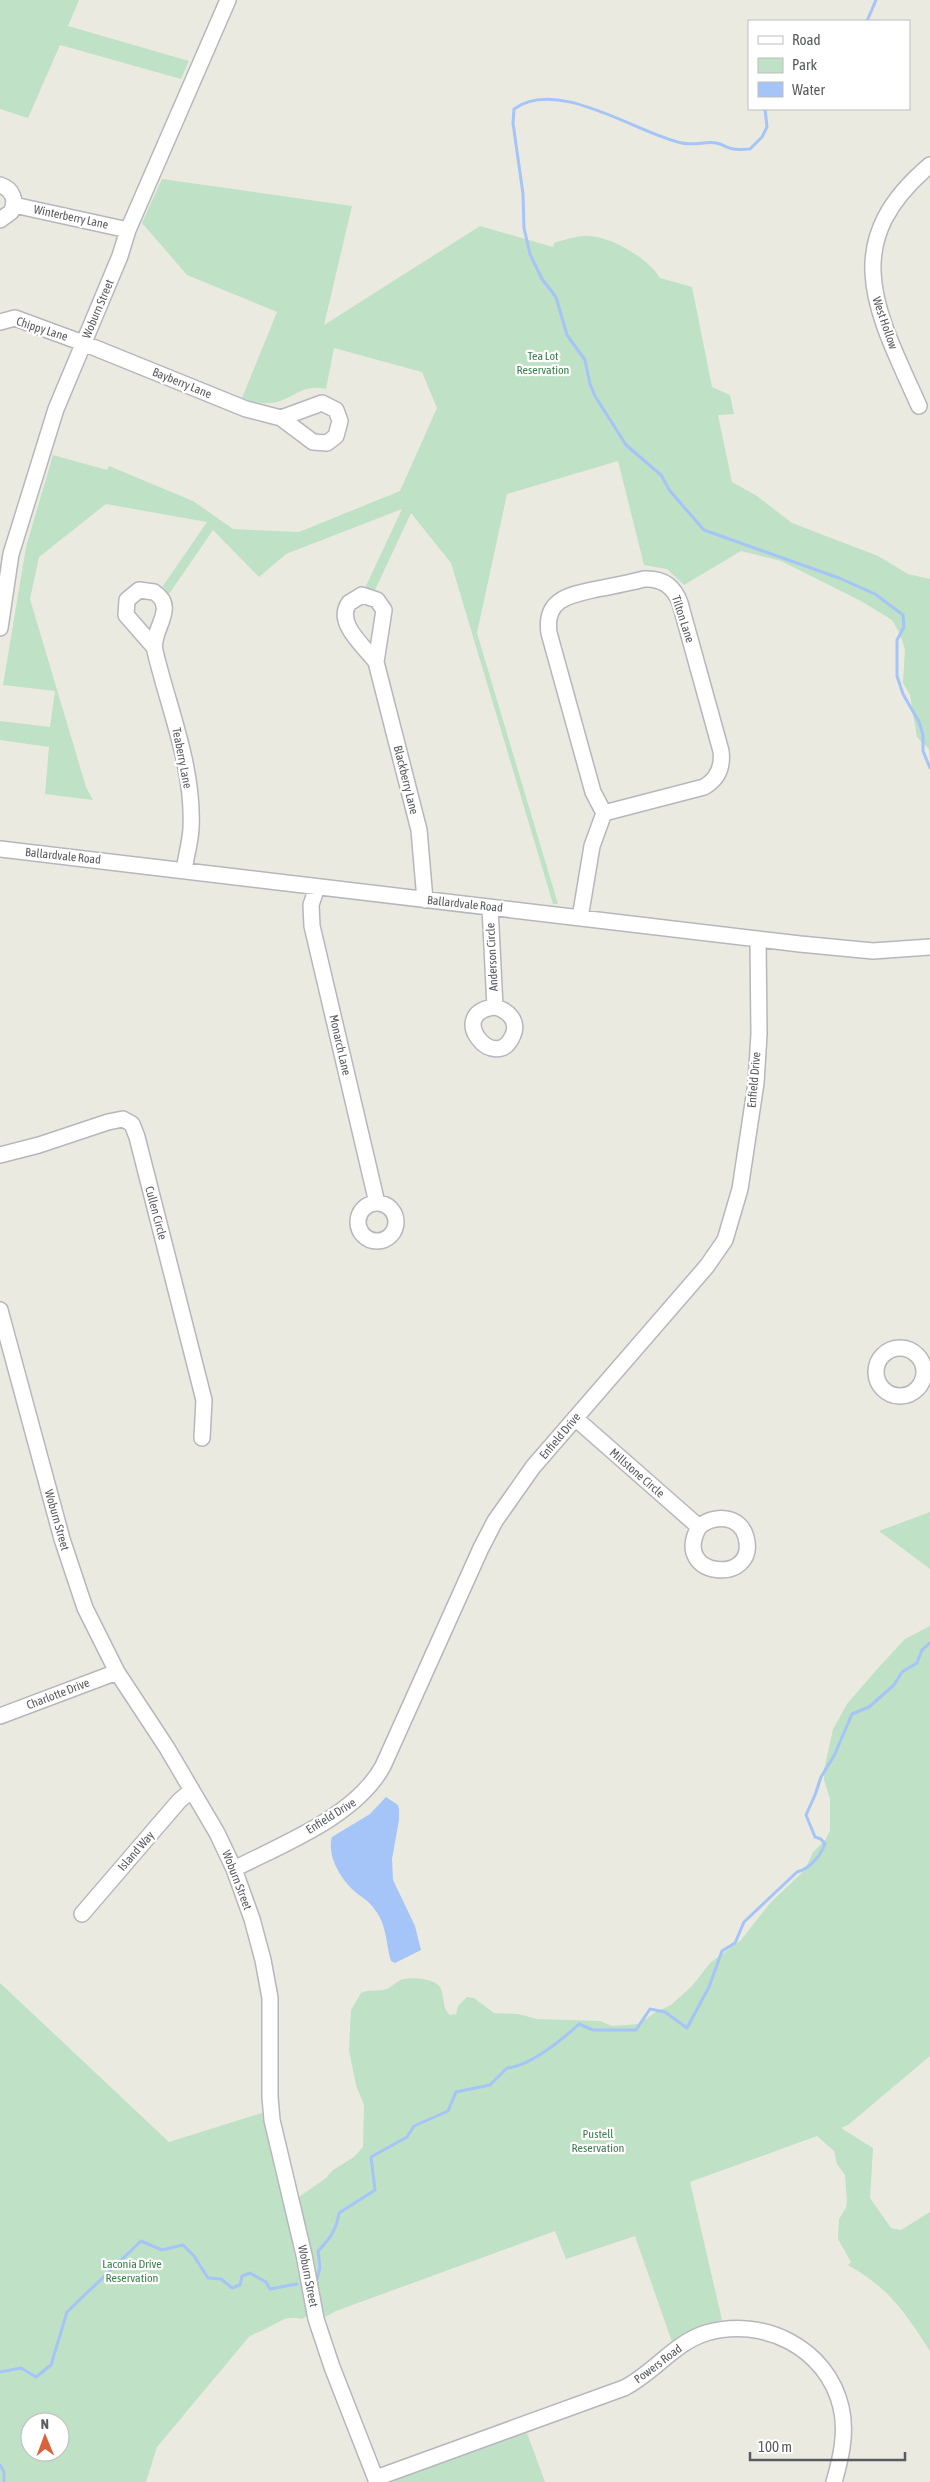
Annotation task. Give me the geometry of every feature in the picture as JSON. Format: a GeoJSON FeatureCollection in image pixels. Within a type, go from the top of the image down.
{"type":"FeatureCollection","features":[{"type":"Feature","properties":{"kind":"street","name":"Woburn Street"},"geometry":{"type":"LineString","coordinates":[[0,628],[5,560],[56,409],[128,230],[228,0]]}},
{"type":"Feature","properties":{"kind":"street","name":"West Hollow"},"geometry":{"type":"LineString","coordinates":[[919,406],[881,319],[875,294],[872,267],[879,232],[889,208],[905,188],[930,165]]}},
{"type":"Feature","properties":{"kind":"street"},"geometry":{"type":"LineString","coordinates":[[0,185],[10,191],[14,205],[8,215],[0,220]]}},
{"type":"Feature","properties":{"kind":"street","name":"Winterberry Lane"},"geometry":{"type":"LineString","coordinates":[[14,205],[128,230]]}},
{"type":"Feature","properties":{"kind":"street","name":"Chippy Lane"},"geometry":{"type":"LineString","coordinates":[[0,322],[15,318],[83,343]]}},
{"type":"Feature","properties":{"kind":"street","name":"Bayberry Lane"},"geometry":{"type":"LineString","coordinates":[[83,343],[246,409],[281,418]]}},
{"type":"Feature","properties":{"kind":"street","name":"Tilton Lane"},"geometry":{"type":"LineString","coordinates":[[644,579],[657,580],[674,590],[680,603],[721,751],[721,766],[715,778],[704,787],[604,813],[593,792],[549,633],[549,620],[553,608],[568,596],[644,579]]}},
{"type":"Feature","properties":{"kind":"street","name":"Teaberry Lane"},"geometry":{"type":"LineString","coordinates":[[154,648],[179,735],[187,775],[191,828],[184,870]]}},
{"type":"Feature","properties":{"kind":"street","name":"Blackberry Lane"},"geometry":{"type":"LineString","coordinates":[[376,662],[419,830],[425,900]]}},
{"type":"Feature","properties":{"kind":"street"},"geometry":{"type":"LineString","coordinates":[[580,918],[592,846],[604,813]]}},
{"type":"Feature","properties":{"kind":"street","name":"Ballardvale Road"},"geometry":{"type":"LineString","coordinates":[[0,849],[758,939],[873,951],[930,947]]}},
{"type":"Feature","properties":{"kind":"street","name":"Monarch Lane"},"geometry":{"type":"LineString","coordinates":[[317,887],[311,906],[312,926],[377,1203]]}},
{"type":"Feature","properties":{"kind":"street","name":"Anderson Circle"},"geometry":{"type":"LineString","coordinates":[[490,907],[495,1007]]}},
{"type":"Feature","properties":{"kind":"street","name":"Enfield Drive"},"geometry":{"type":"LineString","coordinates":[[234,1870],[339,1813],[356,1801],[371,1785],[383,1766],[491,1528],[516,1489],[720,1249],[730,1228],[740,1189],[756,1083],[759,1034],[758,939]]}},
{"type":"Feature","properties":{"kind":"street","name":"Cullen Circle"},"geometry":{"type":"LineString","coordinates":[[0,1155],[39,1145],[116,1120],[126,1120],[132,1124],[137,1137],[204,1400],[202,1438]]}},
{"type":"Feature","properties":{"kind":"street","name":"Woburn Street"},"geometry":{"type":"LineString","coordinates":[[0,1310],[76,1584],[94,1630],[117,1672],[192,1790],[216,1833],[234,1870],[252,1919],[267,1980],[270,2013],[270,2108],[304,2255],[316,2319],[332,2367],[376,2480]]}},
{"type":"Feature","properties":{"kind":"street","name":"Millstone Circle"},"geometry":{"type":"LineString","coordinates":[[575,1418],[699,1527]]}},
{"type":"Feature","properties":{"kind":"street","name":"Charlotte Drive"},"geometry":{"type":"LineString","coordinates":[[0,1716],[117,1672]]}},
{"type":"Feature","properties":{"kind":"street","name":"Island Way"},"geometry":{"type":"LineString","coordinates":[[82,1914],[179,1801],[192,1790]]}},
{"type":"Feature","properties":{"kind":"street","name":"Powers Road"},"geometry":{"type":"LineString","coordinates":[[376,2480],[624,2388],[641,2379],[673,2352],[694,2338],[716,2330],[733,2328],[766,2331],[793,2342],[811,2356],[830,2382],[840,2406],[843,2424],[841,2455],[834,2482]]}},
{"type":"Feature","properties":{"kind":"green space"},"geometry":{"type":"Polygon","coordinates":[[[0,0],[79,0],[68,26],[189,61],[181,79],[60,45],[28,118],[0,109],[0,0]]]}},
{"type":"Feature","properties":{"kind":"green space","name":"Tea Lot Reservation"},"geometry":{"type":"Polygon","coordinates":[[[162,179],[352,206],[324,325],[480,226],[553,247],[554,243],[570,238],[594,236],[605,239],[637,255],[660,278],[692,287],[712,387],[730,395],[734,414],[718,415],[732,482],[757,496],[792,523],[878,556],[908,574],[930,579],[930,760],[929,749],[917,737],[910,695],[903,683],[905,649],[892,620],[861,601],[781,561],[741,551],[684,585],[667,569],[644,565],[618,461],[507,494],[477,633],[558,904],[553,904],[451,563],[411,513],[375,590],[365,588],[402,509],[286,554],[259,577],[213,530],[169,594],[163,586],[207,522],[106,504],[39,557],[30,599],[86,787],[93,800],[45,794],[49,747],[0,740],[0,721],[50,727],[55,691],[3,685],[26,547],[53,455],[107,470],[109,466],[193,501],[233,529],[299,532],[400,491],[437,408],[422,372],[334,348],[326,389],[314,388],[305,390],[280,401],[270,403],[242,398],[277,312],[187,275],[142,223],[162,179]]]}},
{"type":"Feature","properties":{"kind":"green space"},"geometry":{"type":"Polygon","coordinates":[[[930,1512],[930,1569],[879,1531],[930,1512]]]}},
{"type":"Feature","properties":{"kind":"green space","name":"Pustell Reservation"},"geometry":{"type":"Polygon","coordinates":[[[930,1626],[930,2056],[848,2125],[841,2128],[873,2148],[870,2198],[891,2228],[901,2230],[930,2212],[930,2351],[904,2313],[886,2292],[848,2265],[851,2262],[838,2239],[839,2219],[846,2208],[847,2201],[845,2175],[837,2164],[834,2151],[817,2136],[690,2182],[722,2320],[689,2331],[672,2342],[635,2236],[566,2259],[555,2231],[336,2311],[325,2317],[314,2284],[299,2197],[326,2178],[333,2170],[354,2157],[363,2147],[364,2105],[356,2085],[349,2050],[351,2010],[361,1993],[387,1989],[404,1979],[423,1979],[434,1982],[440,1987],[446,2010],[450,2015],[456,2014],[458,2006],[467,1997],[474,1998],[494,2013],[518,2014],[537,2019],[600,2021],[612,2026],[639,2024],[654,2013],[671,2005],[692,1986],[710,1963],[741,1940],[771,1902],[805,1870],[813,1852],[826,1839],[830,1830],[830,1799],[824,1780],[824,1770],[833,1729],[847,1704],[905,1639],[930,1626]]]}},
{"type":"Feature","properties":{"kind":"green space","name":"Laconia Drive Reservation"},"geometry":{"type":"Polygon","coordinates":[[[0,1983],[169,2142],[262,2113],[277,2180],[280,2183],[307,2316],[302,2319],[284,2319],[248,2338],[157,2447],[146,2482],[0,2482],[0,1983]]]}},
{"type":"Feature","properties":{"kind":"green space"},"geometry":{"type":"Polygon","coordinates":[[[527,2433],[545,2482],[393,2482],[396,2479],[527,2433]]]}},
{"type":"Feature","properties":{"kind":"water"},"geometry":{"type":"Polygon","coordinates":[[[386,1797],[398,1805],[399,1809],[399,1820],[392,1859],[393,1880],[415,1926],[421,1950],[395,1963],[391,1961],[384,1928],[379,1916],[373,1907],[352,1889],[343,1878],[335,1865],[331,1851],[332,1837],[370,1814],[386,1797]]]}},
{"type":"Feature","properties":{"kind":"waterway"},"geometry":{"type":"LineString","coordinates":[[867,20],[876,0]]}},
{"type":"Feature","properties":{"kind":"waterway"},"geometry":{"type":"LineString","coordinates":[[765,110],[767,127],[762,137],[750,149],[732,149],[712,143],[682,143],[574,103],[552,99],[532,101],[514,109],[513,123],[523,194],[524,228],[530,254],[542,279],[556,297],[567,335],[585,360],[590,384],[595,396],[626,445],[661,475],[670,491],[704,530],[839,578],[875,594],[903,615],[904,627],[897,640],[897,676],[903,694],[919,722],[923,735],[923,751],[930,768]]}},
{"type":"Feature","properties":{"kind":"waterway"},"geometry":{"type":"LineString","coordinates":[[317,2279],[320,2268],[318,2251],[332,2234],[339,2213],[375,2190],[371,2157],[407,2137],[414,2126],[448,2111],[456,2092],[490,2085],[507,2068],[526,2063],[555,2044],[579,2024],[593,2030],[636,2030],[650,2009],[665,2012],[687,2028],[709,1987],[722,1951],[735,1943],[744,1922],[797,1872],[814,1862],[823,1849],[825,1844],[821,1839],[815,1837],[806,1815],[821,1777],[834,1756],[852,1714],[869,1707],[894,1685],[902,1672],[917,1663],[922,1650],[930,1643]]}},
{"type":"Feature","properties":{"kind":"waterway"},"geometry":{"type":"LineString","coordinates":[[0,2372],[21,2368],[36,2377],[51,2365],[67,2312],[141,2241],[162,2250],[183,2245],[194,2256],[208,2278],[221,2279],[232,2288],[240,2285],[242,2276],[250,2273],[266,2282],[270,2289],[297,2284]]}},
{"type":"Feature","properties":{"kind":"waterway"},"geometry":{"type":"LineString","coordinates":[[0,2465],[4,2472],[4,2482]]}}]}
